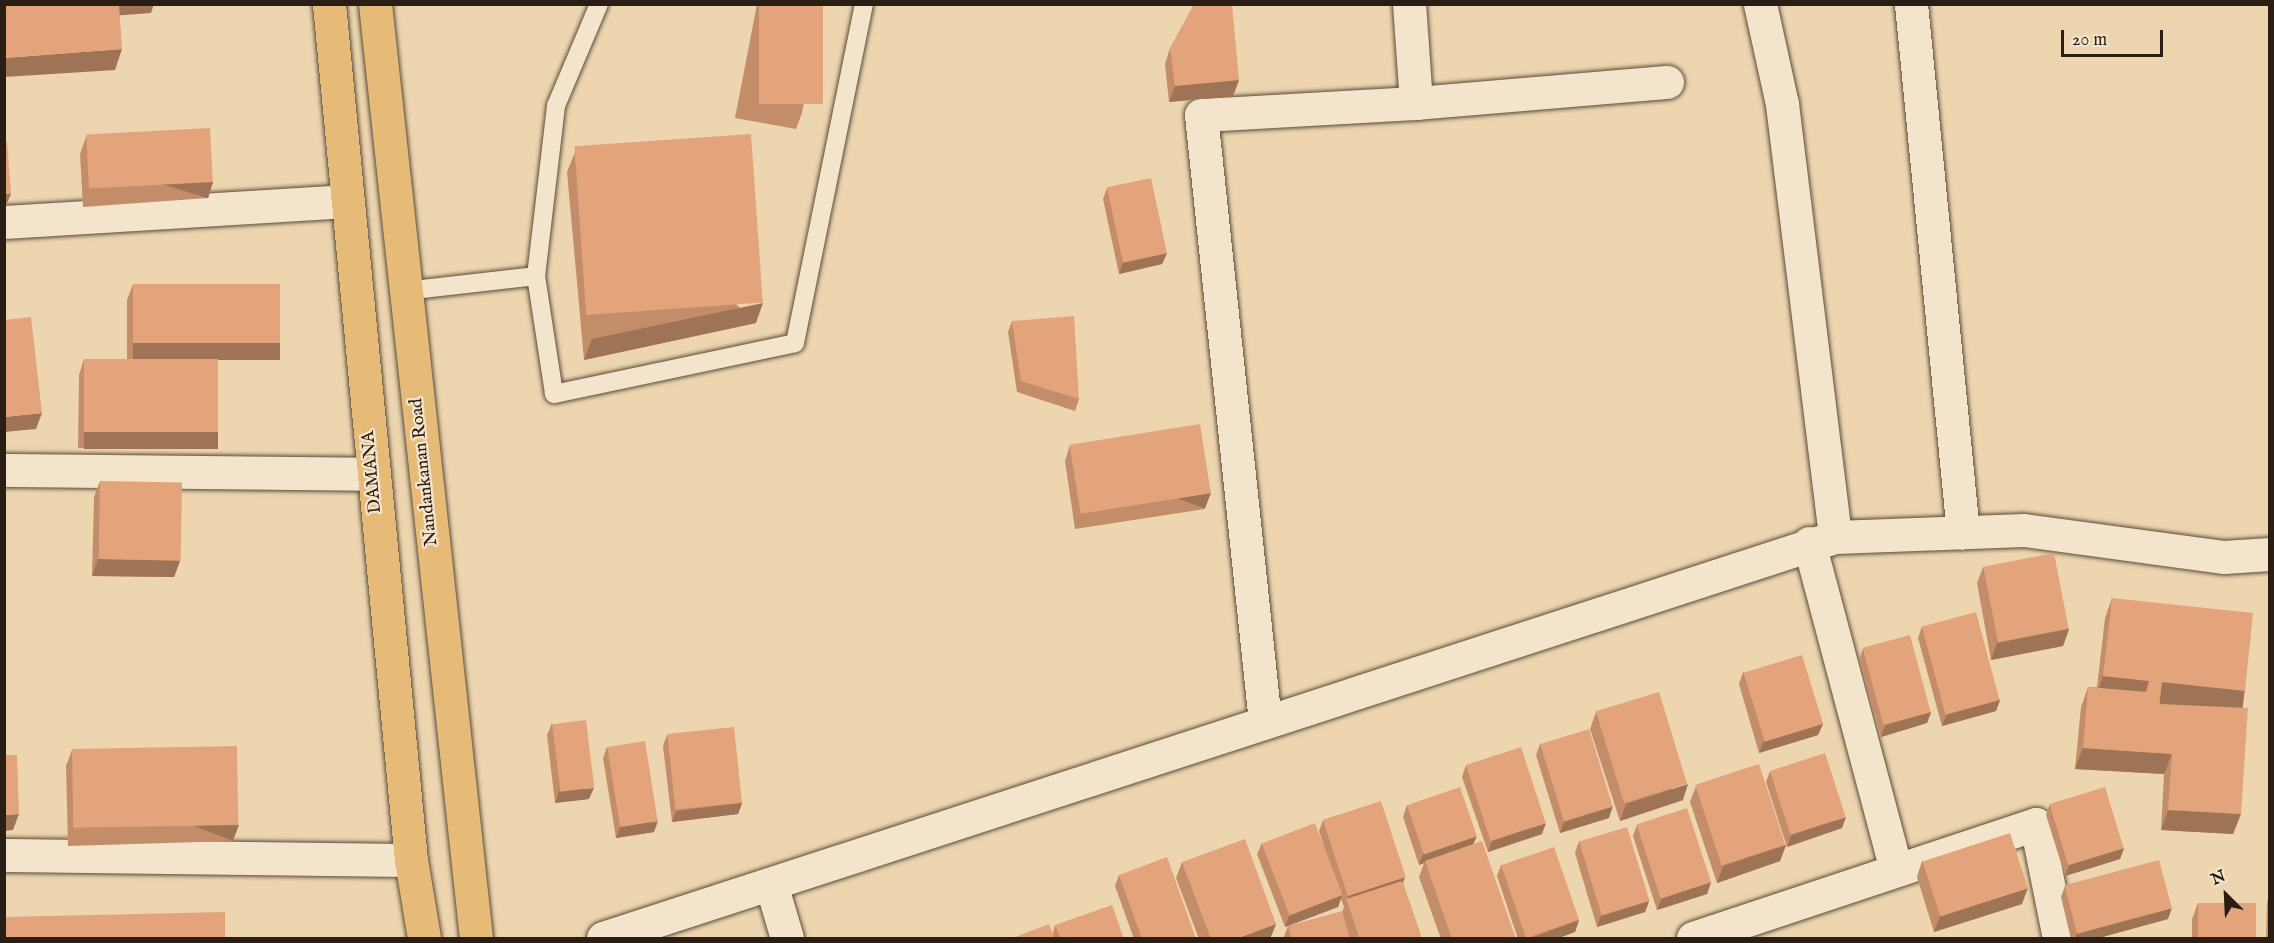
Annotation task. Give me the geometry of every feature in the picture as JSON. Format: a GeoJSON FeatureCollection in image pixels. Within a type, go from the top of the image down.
{"type":"FeatureCollection","features":[{"type":"Feature","properties":{"kind":"main road","name":"DAMANA"},"geometry":{"type":"LineString","coordinates":[[328,4],[373,474],[393,655],[411,860],[424,939]]}},
{"type":"Feature","properties":{"kind":"main road","name":"Nandankanan Road"},"geometry":{"type":"LineString","coordinates":[[375,4],[476,939]]}},
{"type":"Feature","properties":{"kind":"main road"},"geometry":{"type":"LineString","coordinates":[[393,655],[445,648]]}},
{"type":"Feature","properties":{"kind":"street"},"geometry":{"type":"LineString","coordinates":[[1409,4],[1416,103]]}},
{"type":"Feature","properties":{"kind":"street"},"geometry":{"type":"LineString","coordinates":[[1760,4],[1782,104],[1822,540],[1896,869]]}},
{"type":"Feature","properties":{"kind":"street"},"geometry":{"type":"LineString","coordinates":[[1911,4],[1964,532]]}},
{"type":"Feature","properties":{"kind":"street"},"geometry":{"type":"LineString","coordinates":[[1265,722],[1201,115],[1416,103],[1667,82]]}},
{"type":"Feature","properties":{"kind":"street"},"geometry":{"type":"LineString","coordinates":[[4,222],[347,201]]}},
{"type":"Feature","properties":{"kind":"street"},"geometry":{"type":"LineString","coordinates":[[4,470],[373,474]]}},
{"type":"Feature","properties":{"kind":"street"},"geometry":{"type":"LineString","coordinates":[[603,939],[1822,540],[2024,530],[2224,557],[2270,554]]}},
{"type":"Feature","properties":{"kind":"street"},"geometry":{"type":"LineString","coordinates":[[1693,939],[1762,927],[1896,869],[2036,824],[2059,939]]}},
{"type":"Feature","properties":{"kind":"street"},"geometry":{"type":"LineString","coordinates":[[4,855],[411,860]]}},
{"type":"Feature","properties":{"kind":"street"},"geometry":{"type":"LineString","coordinates":[[771,884],[787,939]]}},
{"type":"Feature","properties":{"kind":"lane"},"geometry":{"type":"LineString","coordinates":[[599,4],[556,106],[536,276],[554,394],[795,344],[864,4]]}},
{"type":"Feature","properties":{"kind":"lane"},"geometry":{"type":"LineString","coordinates":[[405,291],[536,276]]}},
{"type":"Feature","properties":{"kind":"building"},"geometry":{"type":"Polygon","coordinates":[[[4,4],[119,4],[122,49],[4,58],[4,4]]]}},
{"type":"Feature","properties":{"kind":"building"},"geometry":{"type":"Polygon","coordinates":[[[759,4],[823,4],[823,104],[759,104],[759,4]]]}},
{"type":"Feature","properties":{"kind":"building"},"geometry":{"type":"Polygon","coordinates":[[[1194,4],[1232,4],[1239,80],[1175,86],[1170,48],[1194,4]]]}},
{"type":"Feature","properties":{"kind":"building"},"geometry":{"type":"Polygon","coordinates":[[[210,128],[213,182],[89,188],[86,134],[210,128]]]}},
{"type":"Feature","properties":{"kind":"building"},"geometry":{"type":"Polygon","coordinates":[[[751,134],[763,303],[586,315],[574,146],[751,134]]]}},
{"type":"Feature","properties":{"kind":"building"},"geometry":{"type":"Polygon","coordinates":[[[7,141],[11,194],[4,194],[4,142],[7,141]]]}},
{"type":"Feature","properties":{"kind":"building"},"geometry":{"type":"Polygon","coordinates":[[[1151,178],[1167,253],[1123,263],[1107,187],[1151,178]]]}},
{"type":"Feature","properties":{"kind":"building"},"geometry":{"type":"Polygon","coordinates":[[[133,284],[280,284],[280,343],[133,343],[133,284]]]}},
{"type":"Feature","properties":{"kind":"building"},"geometry":{"type":"Polygon","coordinates":[[[1074,316],[1079,399],[1021,381],[1012,321],[1074,316]]]}},
{"type":"Feature","properties":{"kind":"building"},"geometry":{"type":"Polygon","coordinates":[[[31,317],[42,413],[4,417],[4,320],[31,317]]]}},
{"type":"Feature","properties":{"kind":"building"},"geometry":{"type":"Polygon","coordinates":[[[84,359],[218,359],[218,432],[84,432],[84,359]]]}},
{"type":"Feature","properties":{"kind":"building"},"geometry":{"type":"Polygon","coordinates":[[[1200,424],[1211,493],[1081,514],[1070,445],[1200,424]]]}},
{"type":"Feature","properties":{"kind":"building"},"geometry":{"type":"Polygon","coordinates":[[[100,481],[182,482],[181,560],[99,559],[100,481]]]}},
{"type":"Feature","properties":{"kind":"building"},"geometry":{"type":"Polygon","coordinates":[[[2054,553],[2069,629],[1998,642],[1983,567],[2054,553]]]}},
{"type":"Feature","properties":{"kind":"building"},"geometry":{"type":"Polygon","coordinates":[[[2112,598],[2253,613],[2245,691],[2162,682],[2159,704],[2248,708],[2241,814],[2168,810],[2172,754],[2083,748],[2088,687],[2147,692],[2149,681],[2103,676],[2112,598]]]}},
{"type":"Feature","properties":{"kind":"building"},"geometry":{"type":"Polygon","coordinates":[[[1976,612],[2000,700],[1945,714],[1922,626],[1976,612]]]}},
{"type":"Feature","properties":{"kind":"building"},"geometry":{"type":"Polygon","coordinates":[[[1910,635],[1931,712],[1883,725],[1863,648],[1910,635]]]}},
{"type":"Feature","properties":{"kind":"building"},"geometry":{"type":"Polygon","coordinates":[[[1802,655],[1823,724],[1765,742],[1744,673],[1802,655]]]}},
{"type":"Feature","properties":{"kind":"building"},"geometry":{"type":"Polygon","coordinates":[[[1659,692],[1687,784],[1624,803],[1596,711],[1659,692]]]}},
{"type":"Feature","properties":{"kind":"building"},"geometry":{"type":"Polygon","coordinates":[[[586,720],[594,787],[561,792],[552,724],[586,720]]]}},
{"type":"Feature","properties":{"kind":"building"},"geometry":{"type":"Polygon","coordinates":[[[734,727],[742,803],[675,810],[667,734],[734,727]]]}},
{"type":"Feature","properties":{"kind":"building"},"geometry":{"type":"Polygon","coordinates":[[[1589,729],[1613,806],[1564,821],[1540,744],[1589,729]]]}},
{"type":"Feature","properties":{"kind":"building"},"geometry":{"type":"Polygon","coordinates":[[[645,741],[658,821],[620,827],[607,747],[645,741]]]}},
{"type":"Feature","properties":{"kind":"building"},"geometry":{"type":"Polygon","coordinates":[[[237,746],[238,825],[73,828],[72,749],[237,746]]]}},
{"type":"Feature","properties":{"kind":"building"},"geometry":{"type":"Polygon","coordinates":[[[1521,747],[1546,823],[1491,841],[1466,765],[1521,747]]]}},
{"type":"Feature","properties":{"kind":"building"},"geometry":{"type":"Polygon","coordinates":[[[1825,753],[1846,817],[1791,835],[1770,771],[1825,753]]]}},
{"type":"Feature","properties":{"kind":"building"},"geometry":{"type":"Polygon","coordinates":[[[4,755],[17,755],[19,814],[4,815],[4,755]]]}},
{"type":"Feature","properties":{"kind":"building"},"geometry":{"type":"Polygon","coordinates":[[[1759,764],[1785,845],[1722,866],[1695,785],[1759,764]]]}},
{"type":"Feature","properties":{"kind":"building"},"geometry":{"type":"Polygon","coordinates":[[[1460,787],[1477,836],[1424,854],[1407,805],[1460,787]]]}},
{"type":"Feature","properties":{"kind":"building"},"geometry":{"type":"Polygon","coordinates":[[[2105,787],[2124,848],[2068,865],[2050,804],[2105,787]]]}},
{"type":"Feature","properties":{"kind":"building"},"geometry":{"type":"Polygon","coordinates":[[[1381,801],[1406,877],[1348,896],[1323,820],[1381,801]]]}},
{"type":"Feature","properties":{"kind":"building"},"geometry":{"type":"Polygon","coordinates":[[[1687,808],[1711,882],[1661,899],[1637,824],[1687,808]]]}},
{"type":"Feature","properties":{"kind":"building"},"geometry":{"type":"Polygon","coordinates":[[[1315,823],[1343,895],[1289,915],[1262,843],[1315,823]]]}},
{"type":"Feature","properties":{"kind":"building"},"geometry":{"type":"Polygon","coordinates":[[[1627,827],[1650,901],[1602,915],[1579,842],[1627,827]]]}},
{"type":"Feature","properties":{"kind":"building"},"geometry":{"type":"Polygon","coordinates":[[[2010,833],[2028,888],[1940,917],[1923,861],[2010,833]]]}},
{"type":"Feature","properties":{"kind":"building"},"geometry":{"type":"Polygon","coordinates":[[[1245,839],[1276,924],[1236,939],[1211,939],[1182,862],[1245,839]]]}},
{"type":"Feature","properties":{"kind":"building"},"geometry":{"type":"Polygon","coordinates":[[[1482,841],[1516,939],[1452,939],[1425,861],[1482,841]]]}},
{"type":"Feature","properties":{"kind":"building"},"geometry":{"type":"Polygon","coordinates":[[[1554,847],[1579,920],[1526,938],[1501,865],[1554,847]]]}},
{"type":"Feature","properties":{"kind":"building"},"geometry":{"type":"Polygon","coordinates":[[[1167,857],[1196,939],[1142,939],[1119,875],[1167,857]]]}},
{"type":"Feature","properties":{"kind":"building"},"geometry":{"type":"Polygon","coordinates":[[[2159,860],[2172,908],[2077,934],[2064,885],[2159,860]]]}},
{"type":"Feature","properties":{"kind":"building"},"geometry":{"type":"Polygon","coordinates":[[[1402,881],[1422,939],[1360,939],[1346,899],[1402,881]]]}},
{"type":"Feature","properties":{"kind":"building"},"geometry":{"type":"Polygon","coordinates":[[[2198,903],[2256,903],[2256,938],[2198,938],[2198,903]]]}},
{"type":"Feature","properties":{"kind":"building"},"geometry":{"type":"Polygon","coordinates":[[[1112,905],[1124,939],[1061,939],[1055,925],[1112,905]]]}},
{"type":"Feature","properties":{"kind":"building"},"geometry":{"type":"Polygon","coordinates":[[[1342,911],[1350,939],[1292,939],[1288,926],[1342,911]]]}},
{"type":"Feature","properties":{"kind":"building"},"geometry":{"type":"Polygon","coordinates":[[[225,912],[225,939],[4,939],[4,917],[225,912]]]}},
{"type":"Feature","properties":{"kind":"building"},"geometry":{"type":"Polygon","coordinates":[[[1049,924],[1055,939],[1010,939],[1049,924]]]}}]}
